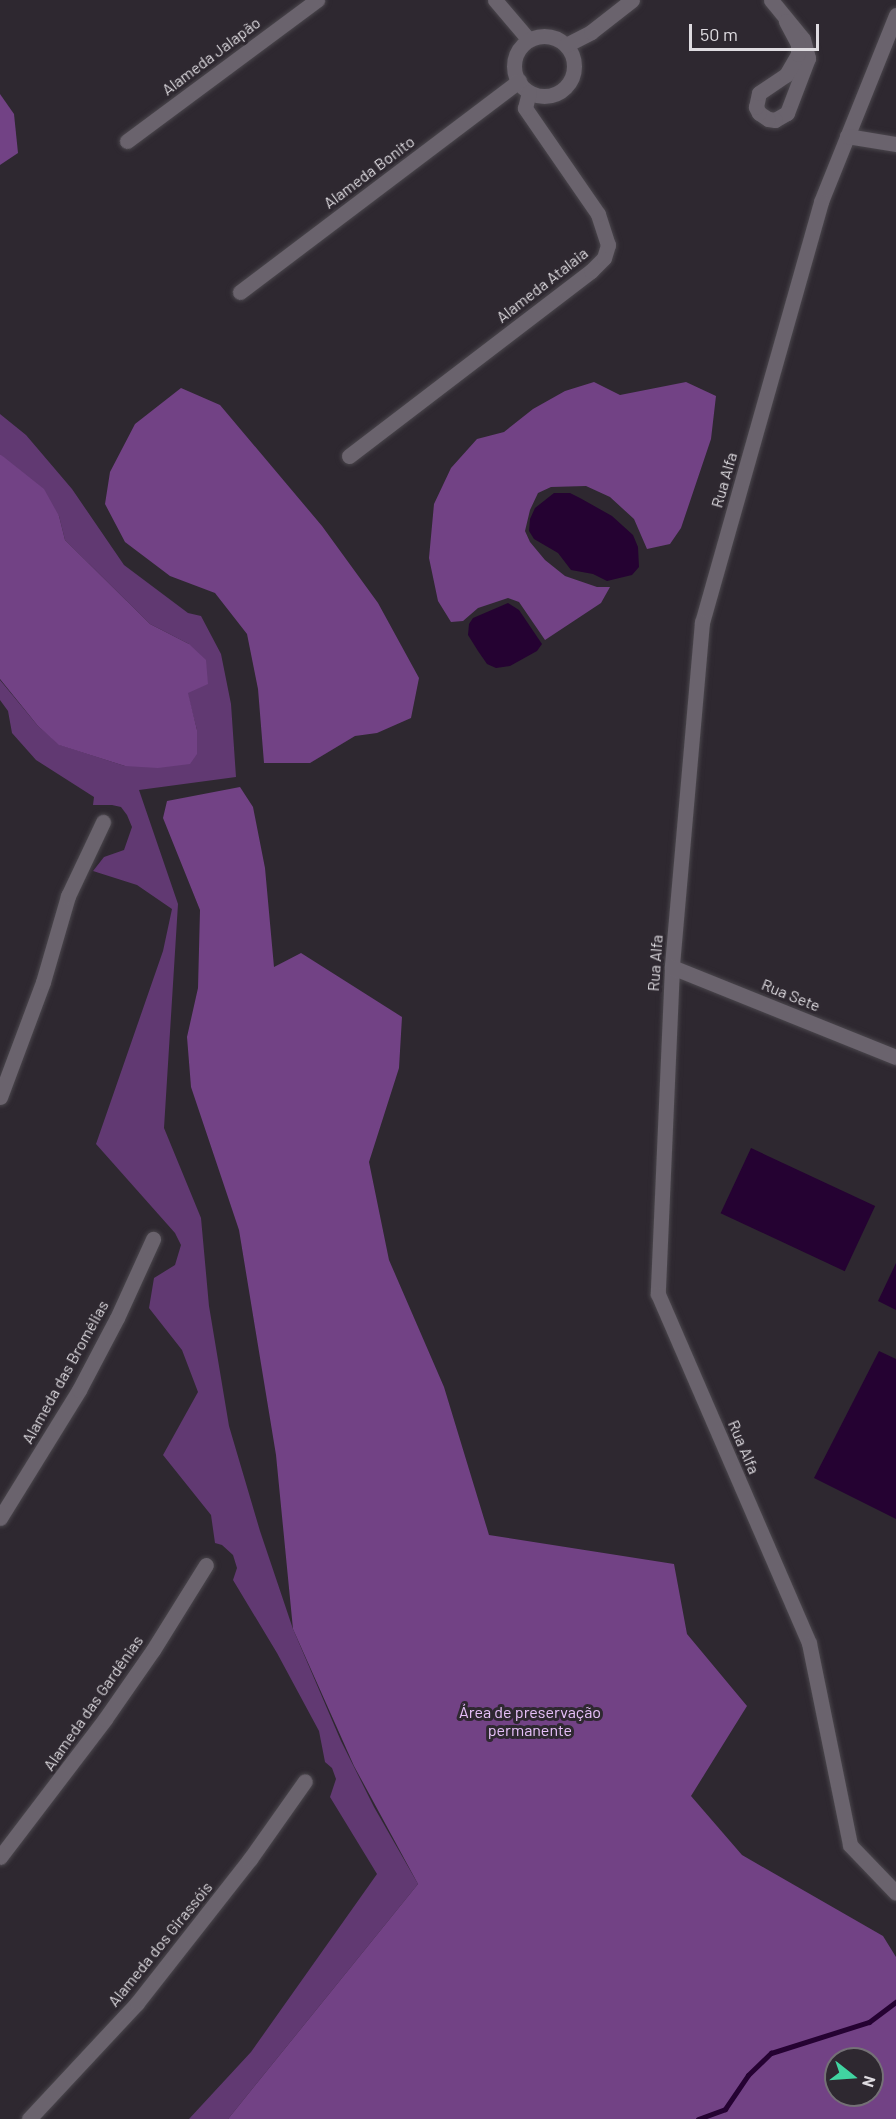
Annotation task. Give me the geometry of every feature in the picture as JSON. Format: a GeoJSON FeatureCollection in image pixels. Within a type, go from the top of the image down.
{"type":"FeatureCollection","features":[{"type":"Feature","properties":{"kind":"street","name":"Alameda Jalapão"},"geometry":{"type":"LineString","coordinates":[[127,141],[317,0]]}},
{"type":"Feature","properties":{"kind":"street"},"geometry":{"type":"LineString","coordinates":[[495,0],[528,40]]}},
{"type":"Feature","properties":{"kind":"street"},"geometry":{"type":"LineString","coordinates":[[566,45],[591,32],[632,0]]}},
{"type":"Feature","properties":{"kind":"street"},"geometry":{"type":"LineString","coordinates":[[771,0],[803,39],[808,58],[787,113],[775,120],[768,119],[759,113],[756,107],[759,93],[786,75],[798,54],[798,44],[786,21]]}},
{"type":"Feature","properties":{"kind":"street","name":"Rua Alfa"},"geometry":{"type":"LineString","coordinates":[[896,15],[821,202],[702,622],[672,967],[658,1294],[809,1643],[850,1845],[896,1893]]}},
{"type":"Feature","properties":{"kind":"street"},"geometry":{"type":"LineString","coordinates":[[548,36],[566,45],[573,62],[573,71],[564,88],[547,95],[524,86],[515,73],[516,54],[528,40],[548,36]]}},
{"type":"Feature","properties":{"kind":"street","name":"Alameda Bonito"},"geometry":{"type":"LineString","coordinates":[[240,292],[524,86]]}},
{"type":"Feature","properties":{"kind":"street","name":"Alameda Atalaia"},"geometry":{"type":"LineString","coordinates":[[349,456],[591,271],[604,258],[608,245],[598,214],[525,108],[524,86]]}},
{"type":"Feature","properties":{"kind":"street"},"geometry":{"type":"LineString","coordinates":[[847,136],[896,144]]}},
{"type":"Feature","properties":{"kind":"street"},"geometry":{"type":"LineString","coordinates":[[0,1096],[43,982],[68,896],[103,822]]}},
{"type":"Feature","properties":{"kind":"street","name":"Rua Sete"},"geometry":{"type":"LineString","coordinates":[[672,967],[896,1057]]}},
{"type":"Feature","properties":{"kind":"street","name":"Alameda das Bromélias"},"geometry":{"type":"LineString","coordinates":[[0,1518],[79,1390],[117,1318],[153,1239]]}},
{"type":"Feature","properties":{"kind":"street","name":"Alameda das Gardênias"},"geometry":{"type":"LineString","coordinates":[[0,1857],[105,1719],[153,1650],[206,1565]]}},
{"type":"Feature","properties":{"kind":"street","name":"Alameda dos Girassóis"},"geometry":{"type":"LineString","coordinates":[[29,2119],[137,2003],[250,1859],[305,1781]]}},
{"type":"Feature","properties":{"kind":"shaded area"},"geometry":{"type":"Polygon","coordinates":[[[0,414],[26,435],[72,489],[124,565],[188,613],[201,616],[221,654],[231,704],[236,777],[139,790],[178,904],[164,1128],[201,1218],[209,1306],[229,1426],[260,1531],[293,1629],[341,1741],[374,1807],[418,1884],[228,2119],[189,2119],[251,2052],[377,1874],[330,1797],[336,1779],[332,1768],[325,1762],[319,1731],[277,1653],[233,1580],[237,1568],[233,1555],[222,1545],[215,1543],[211,1515],[163,1455],[198,1392],[182,1350],[149,1308],[154,1278],[175,1265],[181,1245],[175,1233],[96,1144],[163,951],[172,909],[137,885],[93,871],[104,857],[124,850],[132,827],[127,815],[121,807],[93,805],[94,797],[36,760],[12,733],[8,711],[0,700],[0,680],[38,726],[60,745],[125,766],[197,730],[187,692],[189,644],[150,624],[65,540],[59,516],[0,454],[0,414]]]}},
{"type":"Feature","properties":{"kind":"shaded area"},"geometry":{"type":"Polygon","coordinates":[[[554,493],[570,493],[580,498],[612,516],[633,535],[638,547],[639,567],[632,575],[607,581],[593,574],[571,570],[558,553],[534,539],[529,531],[530,519],[535,508],[554,493]]]}},
{"type":"Feature","properties":{"kind":"shaded area"},"geometry":{"type":"Polygon","coordinates":[[[508,603],[519,610],[542,644],[537,651],[510,666],[496,668],[487,664],[468,635],[469,624],[473,618],[508,603]]]}},
{"type":"Feature","properties":{"kind":"shaded area"},"geometry":{"type":"Polygon","coordinates":[[[751,1148],[875,1206],[845,1271],[721,1213],[751,1148]]]}},
{"type":"Feature","properties":{"kind":"shaded area"},"geometry":{"type":"Polygon","coordinates":[[[896,1263],[896,1310],[878,1301],[896,1263]]]}},
{"type":"Feature","properties":{"kind":"shaded area"},"geometry":{"type":"Polygon","coordinates":[[[879,1351],[896,1359],[896,1519],[814,1478],[879,1351]]]}},
{"type":"Feature","properties":{"kind":"green space"},"geometry":{"type":"Polygon","coordinates":[[[0,94],[14,114],[18,153],[0,165],[0,94]]]}},
{"type":"Feature","properties":{"kind":"green space"},"geometry":{"type":"Polygon","coordinates":[[[594,382],[620,395],[686,382],[716,396],[711,439],[681,528],[670,544],[647,549],[634,519],[610,497],[586,486],[551,487],[538,493],[530,510],[525,531],[530,542],[545,560],[565,576],[597,587],[610,587],[601,603],[545,640],[519,602],[508,598],[478,608],[463,621],[451,622],[438,601],[429,558],[434,504],[451,468],[477,439],[504,432],[533,409],[565,391],[594,382]]]}},
{"type":"Feature","properties":{"kind":"green space"},"geometry":{"type":"Polygon","coordinates":[[[181,388],[220,405],[322,526],[378,603],[419,678],[411,718],[377,733],[355,736],[310,763],[264,763],[258,689],[247,634],[215,593],[170,576],[125,542],[105,504],[110,472],[135,424],[181,388]]]}},
{"type":"Feature","properties":{"kind":"green space"},"geometry":{"type":"Polygon","coordinates":[[[0,454],[44,489],[59,516],[65,540],[150,624],[189,644],[206,660],[208,684],[188,693],[197,730],[197,754],[190,764],[158,768],[125,766],[59,745],[38,726],[0,679],[0,454]]]}},
{"type":"Feature","properties":{"kind":"green space","name":"Área de preservação permanente"},"geometry":{"type":"Polygon","coordinates":[[[240,787],[253,807],[265,868],[274,967],[301,953],[402,1017],[399,1068],[369,1162],[389,1260],[444,1387],[489,1535],[674,1564],[687,1634],[747,1706],[691,1796],[742,1855],[883,1936],[896,1957],[896,2119],[228,2119],[418,1884],[354,1766],[293,1629],[276,1455],[239,1230],[191,1087],[187,1037],[198,988],[200,910],[163,818],[167,801],[240,787]]]}},
{"type":"Feature","properties":{"kind":"waterway"},"geometry":{"type":"LineString","coordinates":[[698,2119],[725,2109],[748,2075],[771,2053],[869,2022],[896,2002]]}}]}
